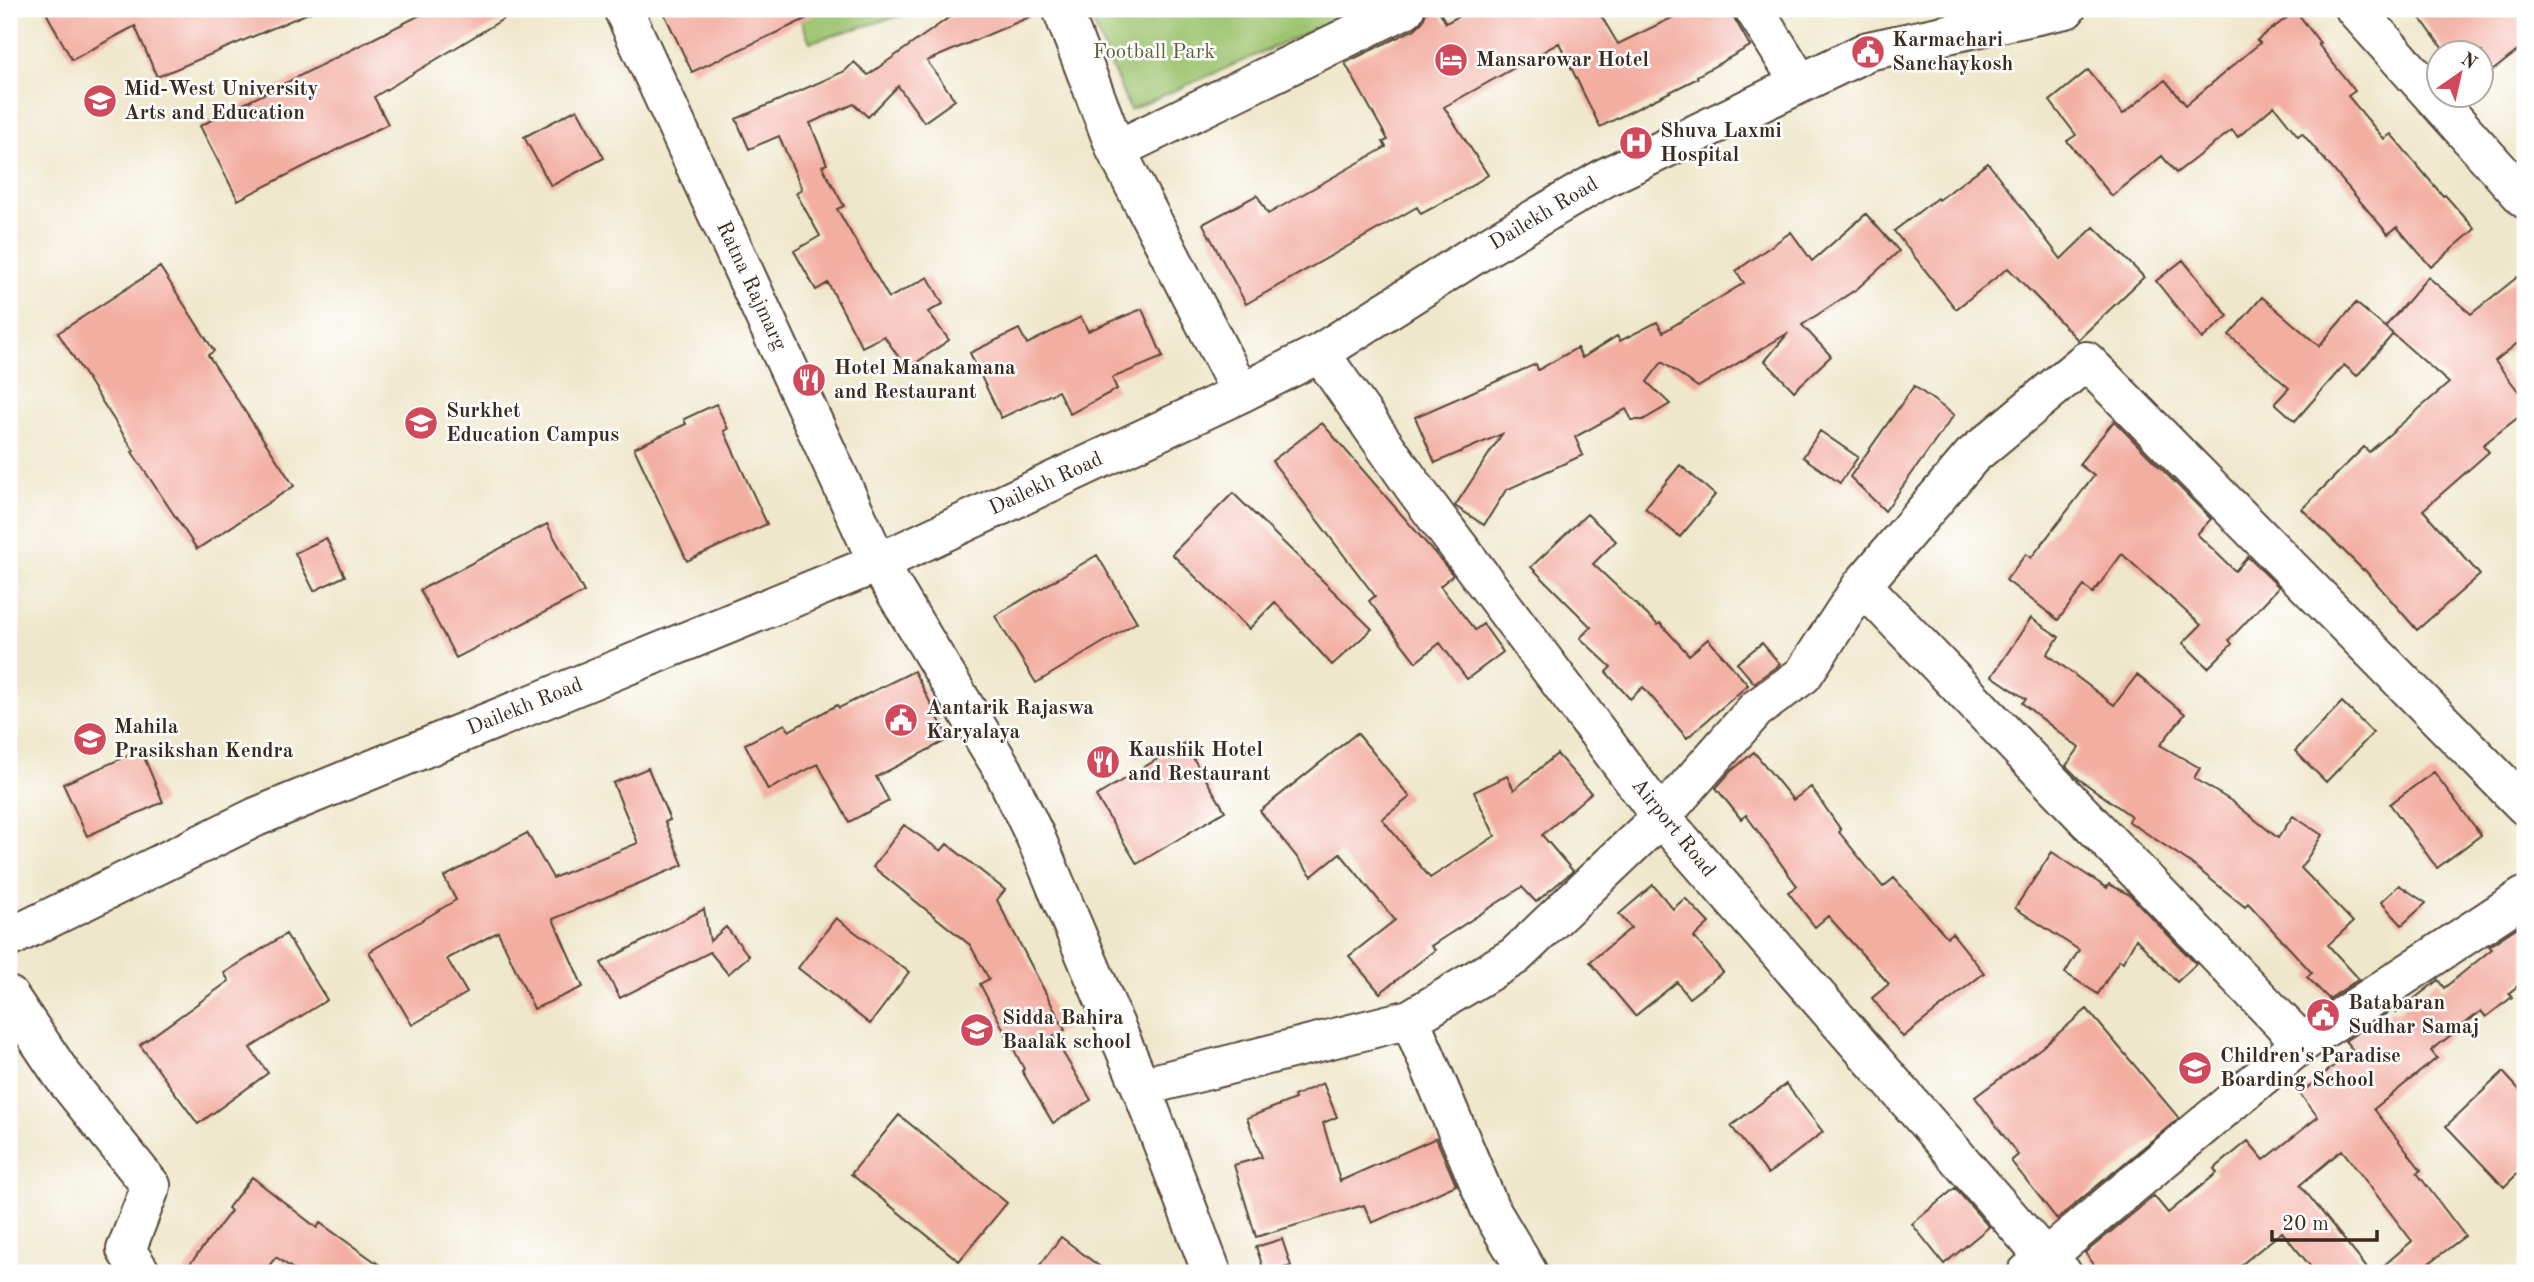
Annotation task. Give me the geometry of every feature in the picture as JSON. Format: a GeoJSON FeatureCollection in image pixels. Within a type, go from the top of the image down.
{"type":"FeatureCollection","features":[{"type":"Feature","properties":{"kind":"street","name":"Ratna Rajmarg"},"geometry":{"type":"LineString","coordinates":[[623,9],[878,563],[1003,770],[1035,836],[1142,1087],[1212,1273]]}},
{"type":"Feature","properties":{"kind":"street"},"geometry":{"type":"LineString","coordinates":[[1062,9],[1116,149],[1241,393]]}},
{"type":"Feature","properties":{"kind":"street"},"geometry":{"type":"LineString","coordinates":[[1116,149],[1405,9]]}},
{"type":"Feature","properties":{"kind":"street"},"geometry":{"type":"LineString","coordinates":[[1754,9],[1800,83]]}},
{"type":"Feature","properties":{"kind":"street","name":"Dailekh Road"},"geometry":{"type":"LineString","coordinates":[[9,938],[256,817],[878,563],[1241,393],[1321,354],[1482,250],[1606,177],[1868,51],[2066,9]]}},
{"type":"Feature","properties":{"kind":"street"},"geometry":{"type":"LineString","coordinates":[[2355,9],[2525,199]]}},
{"type":"Feature","properties":{"kind":"street","name":"Airport Road"},"geometry":{"type":"LineString","coordinates":[[1321,354],[1416,490],[1661,817],[2045,1268]]}},
{"type":"Feature","properties":{"kind":"street"},"geometry":{"type":"LineString","coordinates":[[1142,1087],[1410,1019],[1516,956],[1661,817],[1756,709],[1803,676],[1863,585],[1972,456],[2086,361],[2525,807]]}},
{"type":"Feature","properties":{"kind":"street"},"geometry":{"type":"LineString","coordinates":[[1863,585],[2302,1043]]}},
{"type":"Feature","properties":{"kind":"street"},"geometry":{"type":"LineString","coordinates":[[2045,1268],[2302,1043],[2525,897]]}},
{"type":"Feature","properties":{"kind":"street"},"geometry":{"type":"LineString","coordinates":[[9,996],[62,1075],[151,1186],[126,1250],[141,1273]]}},
{"type":"Feature","properties":{"kind":"street"},"geometry":{"type":"LineString","coordinates":[[1410,1019],[1490,1209],[1528,1273]]}},
{"type":"Feature","properties":{"kind":"green space"},"geometry":{"type":"Polygon","coordinates":[[[796,9],[904,9],[906,14],[810,42],[796,9]]]}},
{"type":"Feature","properties":{"kind":"green space","name":"Football Park"},"geometry":{"type":"Polygon","coordinates":[[[1087,9],[1362,9],[1130,110],[1087,9]]]}},
{"type":"Feature","properties":{"kind":"building"},"geometry":{"type":"Polygon","coordinates":[[[44,9],[318,9],[157,77],[135,26],[72,60],[44,9]]]}},
{"type":"Feature","properties":{"kind":"building"},"geometry":{"type":"Polygon","coordinates":[[[432,9],[520,9],[374,97],[388,124],[238,200],[200,126],[432,9]]]}},
{"type":"Feature","properties":{"kind":"building"},"geometry":{"type":"Polygon","coordinates":[[[662,9],[827,9],[692,72],[662,9]]]}},
{"type":"Feature","properties":{"kind":"building"},"geometry":{"type":"Polygon","coordinates":[[[961,9],[1041,9],[1041,12],[927,61],[955,100],[924,122],[898,86],[868,117],[854,104],[810,123],[827,164],[822,166],[844,206],[837,209],[889,298],[928,277],[943,304],[928,312],[949,340],[907,369],[884,336],[862,347],[828,283],[816,290],[794,251],[820,236],[796,193],[802,189],[779,136],[749,149],[736,119],[845,71],[854,62],[868,75],[961,9]]]}},
{"type":"Feature","properties":{"kind":"building"},"geometry":{"type":"Polygon","coordinates":[[[1427,9],[1438,9],[1446,23],[1473,9],[1597,9],[1618,44],[1690,9],[1729,9],[1750,46],[1697,76],[1698,78],[1600,127],[1559,43],[1444,107],[1488,175],[1421,214],[1417,207],[1246,304],[1203,224],[1257,195],[1268,214],[1386,147],[1383,142],[1388,140],[1345,63],[1415,29],[1423,21],[1427,9]]]}},
{"type":"Feature","properties":{"kind":"building"},"geometry":{"type":"Polygon","coordinates":[[[2414,9],[2525,9],[2525,45],[2496,68],[2496,38],[2435,38],[2414,9]]]}},
{"type":"Feature","properties":{"kind":"building"},"geometry":{"type":"Polygon","coordinates":[[[2296,11],[2355,91],[2348,96],[2384,139],[2391,134],[2443,196],[2445,195],[2475,229],[2431,267],[2397,227],[2388,234],[2302,133],[2298,136],[2274,106],[2238,137],[2232,130],[2176,173],[2162,156],[2112,196],[2067,141],[2076,135],[2050,101],[2088,70],[2123,114],[2165,80],[2186,105],[2260,43],[2257,40],[2296,11]]]}},
{"type":"Feature","properties":{"kind":"building"},"geometry":{"type":"Polygon","coordinates":[[[577,109],[604,158],[551,186],[524,137],[577,109]]]}},
{"type":"Feature","properties":{"kind":"building"},"geometry":{"type":"Polygon","coordinates":[[[1988,163],[2061,259],[2094,227],[2144,277],[2078,340],[2008,268],[1956,309],[1894,231],[1988,163]]]}},
{"type":"Feature","properties":{"kind":"building"},"geometry":{"type":"Polygon","coordinates":[[[1866,214],[1899,251],[1858,288],[1802,325],[1831,356],[1794,391],[1765,361],[1788,333],[1698,387],[1662,362],[1647,382],[1670,404],[1643,420],[1632,420],[1626,409],[1575,437],[1583,455],[1506,490],[1484,525],[1455,506],[1502,434],[1435,463],[1415,417],[1536,364],[1538,370],[1577,348],[1582,358],[1617,336],[1620,341],[1657,322],[1663,332],[1744,283],[1736,271],[1791,232],[1812,261],[1866,214]]]}},
{"type":"Feature","properties":{"kind":"building"},"geometry":{"type":"Polygon","coordinates":[[[2183,260],[2228,316],[2202,339],[2156,281],[2183,260]]]}},
{"type":"Feature","properties":{"kind":"building"},"geometry":{"type":"Polygon","coordinates":[[[160,267],[214,351],[208,355],[294,486],[197,549],[132,452],[134,451],[58,333],[160,267]]]}},
{"type":"Feature","properties":{"kind":"building"},"geometry":{"type":"Polygon","coordinates":[[[2525,271],[2525,337],[2495,361],[2525,400],[2525,412],[2483,445],[2489,452],[2423,510],[2480,575],[2417,630],[2364,569],[2302,509],[2364,447],[2369,452],[2449,383],[2385,327],[2428,277],[2471,314],[2525,271]]]}},
{"type":"Feature","properties":{"kind":"building"},"geometry":{"type":"Polygon","coordinates":[[[2262,297],[2319,346],[2356,303],[2393,334],[2357,376],[2344,365],[2295,421],[2275,403],[2289,388],[2229,335],[2262,297]]]}},
{"type":"Feature","properties":{"kind":"building"},"geometry":{"type":"Polygon","coordinates":[[[1142,309],[1163,357],[1112,378],[1117,389],[1070,414],[1058,391],[1001,418],[970,353],[1019,329],[1027,344],[1081,317],[1088,331],[1142,309]]]}},
{"type":"Feature","properties":{"kind":"building"},"geometry":{"type":"Polygon","coordinates":[[[1914,386],[1954,415],[1885,511],[1850,477],[1914,386]]]}},
{"type":"Feature","properties":{"kind":"building"},"geometry":{"type":"Polygon","coordinates":[[[716,404],[728,429],[724,431],[767,524],[687,561],[634,448],[686,424],[684,419],[716,404]]]}},
{"type":"Feature","properties":{"kind":"building"},"geometry":{"type":"Polygon","coordinates":[[[2114,421],[2211,519],[2197,534],[2235,571],[2248,557],[2279,587],[2229,640],[2232,644],[2208,668],[2183,643],[2201,625],[2122,554],[2093,593],[2084,586],[2058,620],[2006,580],[2026,554],[2031,558],[2094,476],[2079,464],[2114,421]]]}},
{"type":"Feature","properties":{"kind":"building"},"geometry":{"type":"Polygon","coordinates":[[[1322,423],[1453,575],[1440,586],[1475,630],[1483,624],[1503,652],[1467,679],[1440,643],[1416,662],[1369,601],[1375,596],[1272,461],[1322,423]]]}},
{"type":"Feature","properties":{"kind":"building"},"geometry":{"type":"Polygon","coordinates":[[[1820,431],[1858,457],[1840,483],[1803,457],[1820,431]]]}},
{"type":"Feature","properties":{"kind":"building"},"geometry":{"type":"Polygon","coordinates":[[[1680,465],[1715,495],[1680,537],[1645,508],[1680,465]]]}},
{"type":"Feature","properties":{"kind":"building"},"geometry":{"type":"Polygon","coordinates":[[[1233,493],[1372,629],[1332,665],[1275,602],[1249,629],[1172,554],[1233,493]]]}},
{"type":"Feature","properties":{"kind":"building"},"geometry":{"type":"Polygon","coordinates":[[[1587,514],[1616,541],[1593,564],[1658,625],[1660,623],[1689,655],[1708,639],[1748,685],[1687,738],[1643,687],[1630,699],[1606,672],[1611,667],[1580,638],[1591,627],[1531,567],[1587,514]]]}},
{"type":"Feature","properties":{"kind":"building"},"geometry":{"type":"Polygon","coordinates":[[[547,524],[584,592],[456,658],[420,590],[547,524]]]}},
{"type":"Feature","properties":{"kind":"building"},"geometry":{"type":"Polygon","coordinates":[[[326,538],[345,576],[314,591],[295,553],[326,538]]]}},
{"type":"Feature","properties":{"kind":"building"},"geometry":{"type":"Polygon","coordinates":[[[1097,555],[1137,622],[1036,683],[995,616],[1097,555]]]}},
{"type":"Feature","properties":{"kind":"building"},"geometry":{"type":"Polygon","coordinates":[[[2031,618],[2059,637],[2047,654],[2114,705],[2137,675],[2185,714],[2160,745],[2200,768],[2194,778],[2233,802],[2278,838],[2293,816],[2322,835],[2301,868],[2353,922],[2328,945],[2359,979],[2329,999],[2307,977],[2312,973],[2248,903],[2245,907],[2188,861],[2128,821],[2131,816],[2079,779],[2066,766],[2079,748],[2022,703],[2026,699],[1992,676],[2031,618]]]}},
{"type":"Feature","properties":{"kind":"building"},"geometry":{"type":"Polygon","coordinates":[[[1762,643],[1780,664],[1754,683],[1737,663],[1762,643]]]}},
{"type":"Feature","properties":{"kind":"building"},"geometry":{"type":"Polygon","coordinates":[[[914,671],[949,739],[876,777],[889,801],[849,822],[818,764],[768,790],[745,744],[785,724],[789,731],[837,705],[839,708],[914,671]]]}},
{"type":"Feature","properties":{"kind":"building"},"geometry":{"type":"Polygon","coordinates":[[[2342,702],[2373,733],[2326,782],[2295,751],[2342,702]]]}},
{"type":"Feature","properties":{"kind":"building"},"geometry":{"type":"Polygon","coordinates":[[[1357,733],[1410,797],[1382,819],[1430,878],[1495,836],[1474,792],[1507,776],[1514,790],[1557,754],[1591,793],[1542,835],[1573,871],[1536,902],[1522,887],[1431,946],[1435,950],[1380,993],[1349,956],[1395,920],[1340,853],[1312,876],[1260,811],[1357,733]]]}},
{"type":"Feature","properties":{"kind":"building"},"geometry":{"type":"Polygon","coordinates":[[[1184,743],[1225,811],[1137,864],[1096,796],[1184,743]]]}},
{"type":"Feature","properties":{"kind":"building"},"geometry":{"type":"Polygon","coordinates":[[[141,750],[163,802],[87,836],[63,784],[141,750]]]}},
{"type":"Feature","properties":{"kind":"building"},"geometry":{"type":"Polygon","coordinates":[[[1754,752],[1793,800],[1811,787],[1841,830],[1839,832],[1883,887],[1894,878],[1947,937],[1952,933],[1984,973],[1903,1037],[1872,998],[1889,984],[1828,916],[1815,927],[1788,892],[1797,886],[1746,815],[1741,819],[1716,788],[1754,752]]]}},
{"type":"Feature","properties":{"kind":"building"},"geometry":{"type":"Polygon","coordinates":[[[648,768],[670,820],[665,822],[683,865],[553,919],[583,987],[534,1009],[498,932],[447,959],[467,993],[412,1025],[369,952],[456,900],[444,877],[527,833],[553,878],[638,843],[613,783],[648,768]]]}},
{"type":"Feature","properties":{"kind":"building"},"geometry":{"type":"Polygon","coordinates":[[[2434,772],[2481,835],[2437,868],[2390,804],[2434,772]]]}},
{"type":"Feature","properties":{"kind":"building"},"geometry":{"type":"Polygon","coordinates":[[[904,825],[941,851],[947,844],[1005,890],[997,900],[1065,1030],[1053,1036],[1091,1100],[1053,1123],[1022,1071],[1024,1069],[980,984],[989,979],[970,945],[873,867],[904,825]]]}},
{"type":"Feature","properties":{"kind":"building"},"geometry":{"type":"Polygon","coordinates":[[[2052,852],[2107,888],[2109,884],[2130,895],[2196,964],[2177,982],[2136,939],[2123,962],[2119,960],[2098,994],[2065,973],[2079,950],[2015,908],[2052,852]]]}},
{"type":"Feature","properties":{"kind":"building"},"geometry":{"type":"Polygon","coordinates":[[[1653,885],[1673,909],[1685,898],[1709,923],[1694,937],[1723,972],[1689,998],[1677,982],[1635,1016],[1590,962],[1631,928],[1619,914],[1653,885]]]}},
{"type":"Feature","properties":{"kind":"building"},"geometry":{"type":"Polygon","coordinates":[[[2399,885],[2426,903],[2402,925],[2381,902],[2399,885]]]}},
{"type":"Feature","properties":{"kind":"building"},"geometry":{"type":"Polygon","coordinates":[[[704,909],[710,941],[726,927],[749,956],[728,974],[710,952],[620,998],[601,963],[704,909]]]}},
{"type":"Feature","properties":{"kind":"building"},"geometry":{"type":"Polygon","coordinates":[[[836,918],[909,972],[870,1024],[798,968],[836,918]]]}},
{"type":"Feature","properties":{"kind":"building"},"geometry":{"type":"Polygon","coordinates":[[[2525,922],[2525,980],[2509,993],[2512,997],[2486,1017],[2481,1011],[2431,1051],[2437,1058],[2374,1109],[2421,1170],[2417,1173],[2465,1236],[2416,1273],[2375,1273],[2412,1241],[2342,1150],[2300,1185],[2371,1273],[2316,1273],[2282,1232],[2231,1273],[2101,1273],[2085,1253],[2154,1196],[2168,1213],[2217,1173],[2214,1169],[2248,1141],[2264,1160],[2318,1117],[2300,1094],[2353,1050],[2345,1041],[2393,1009],[2396,1013],[2438,980],[2444,988],[2492,949],[2489,946],[2525,922]]]}},
{"type":"Feature","properties":{"kind":"building"},"geometry":{"type":"Polygon","coordinates":[[[286,934],[327,1000],[250,1048],[268,1073],[198,1124],[140,1045],[229,981],[224,973],[286,934]]]}},
{"type":"Feature","properties":{"kind":"building"},"geometry":{"type":"Polygon","coordinates":[[[2087,1009],[2179,1118],[2057,1219],[2011,1161],[2018,1155],[1975,1097],[2041,1048],[2087,1009]]]}},
{"type":"Feature","properties":{"kind":"building"},"geometry":{"type":"Polygon","coordinates":[[[2503,1072],[2525,1096],[2525,1166],[2504,1187],[2446,1126],[2503,1072]]]}},
{"type":"Feature","properties":{"kind":"building"},"geometry":{"type":"Polygon","coordinates":[[[1323,1083],[1337,1117],[1323,1123],[1340,1181],[1436,1138],[1456,1185],[1372,1223],[1364,1205],[1256,1237],[1234,1165],[1262,1157],[1247,1118],[1295,1099],[1294,1096],[1323,1083]]]}},
{"type":"Feature","properties":{"kind":"building"},"geometry":{"type":"Polygon","coordinates":[[[1786,1084],[1823,1132],[1768,1174],[1731,1126],[1786,1084]]]}},
{"type":"Feature","properties":{"kind":"building"},"geometry":{"type":"Polygon","coordinates":[[[899,1115],[1007,1203],[959,1261],[851,1174],[899,1115]]]}},
{"type":"Feature","properties":{"kind":"building"},"geometry":{"type":"Polygon","coordinates":[[[252,1177],[317,1228],[320,1223],[391,1273],[299,1273],[276,1257],[263,1273],[183,1273],[231,1211],[228,1208],[252,1177]]]}},
{"type":"Feature","properties":{"kind":"building"},"geometry":{"type":"Polygon","coordinates":[[[1955,1188],[1989,1227],[1944,1264],[1912,1224],[1955,1188]]]}},
{"type":"Feature","properties":{"kind":"building"},"geometry":{"type":"Polygon","coordinates":[[[1061,1237],[1108,1273],[1034,1273],[1061,1237]]]}},
{"type":"Feature","properties":{"kind":"building"},"geometry":{"type":"Polygon","coordinates":[[[1282,1239],[1291,1266],[1265,1273],[1256,1247],[1282,1239]]]}},
{"type":"Feature","properties":{"kind":"place","name":"Karmachari Sanchaykosh"},"geometry":{"type":"Point","coordinates":[1868,52]}},
{"type":"Feature","properties":{"kind":"place","name":"Mansarowar Hotel"},"geometry":{"type":"Point","coordinates":[1451,60]}},
{"type":"Feature","properties":{"kind":"place","name":"Mid-West University Arts and Education"},"geometry":{"type":"Point","coordinates":[100,101]}},
{"type":"Feature","properties":{"kind":"place","name":"Shuva Laxmi Hospital"},"geometry":{"type":"Point","coordinates":[1636,143]}},
{"type":"Feature","properties":{"kind":"place","name":"Hotel Manakamana and Restaurant"},"geometry":{"type":"Point","coordinates":[809,380]}},
{"type":"Feature","properties":{"kind":"place","name":"Surkhet Education Campus"},"geometry":{"type":"Point","coordinates":[421,423]}},
{"type":"Feature","properties":{"kind":"place","name":"Aantarik Rajaswa Karyalaya"},"geometry":{"type":"Point","coordinates":[901,720]}},
{"type":"Feature","properties":{"kind":"place","name":"Mahila Prasikshan Kendra"},"geometry":{"type":"Point","coordinates":[90,739]}},
{"type":"Feature","properties":{"kind":"place","name":"Kaushik Hotel and Restaurant"},"geometry":{"type":"Point","coordinates":[1103,762]}},
{"type":"Feature","properties":{"kind":"place","name":"Batabaran Sudhar Samaj"},"geometry":{"type":"Point","coordinates":[2323,1015]}},
{"type":"Feature","properties":{"kind":"place","name":"Sidda Bahira Baalak school"},"geometry":{"type":"Point","coordinates":[977,1030]}},
{"type":"Feature","properties":{"kind":"place","name":"Children's Paradise Boarding School"},"geometry":{"type":"Point","coordinates":[2195,1068]}}]}
